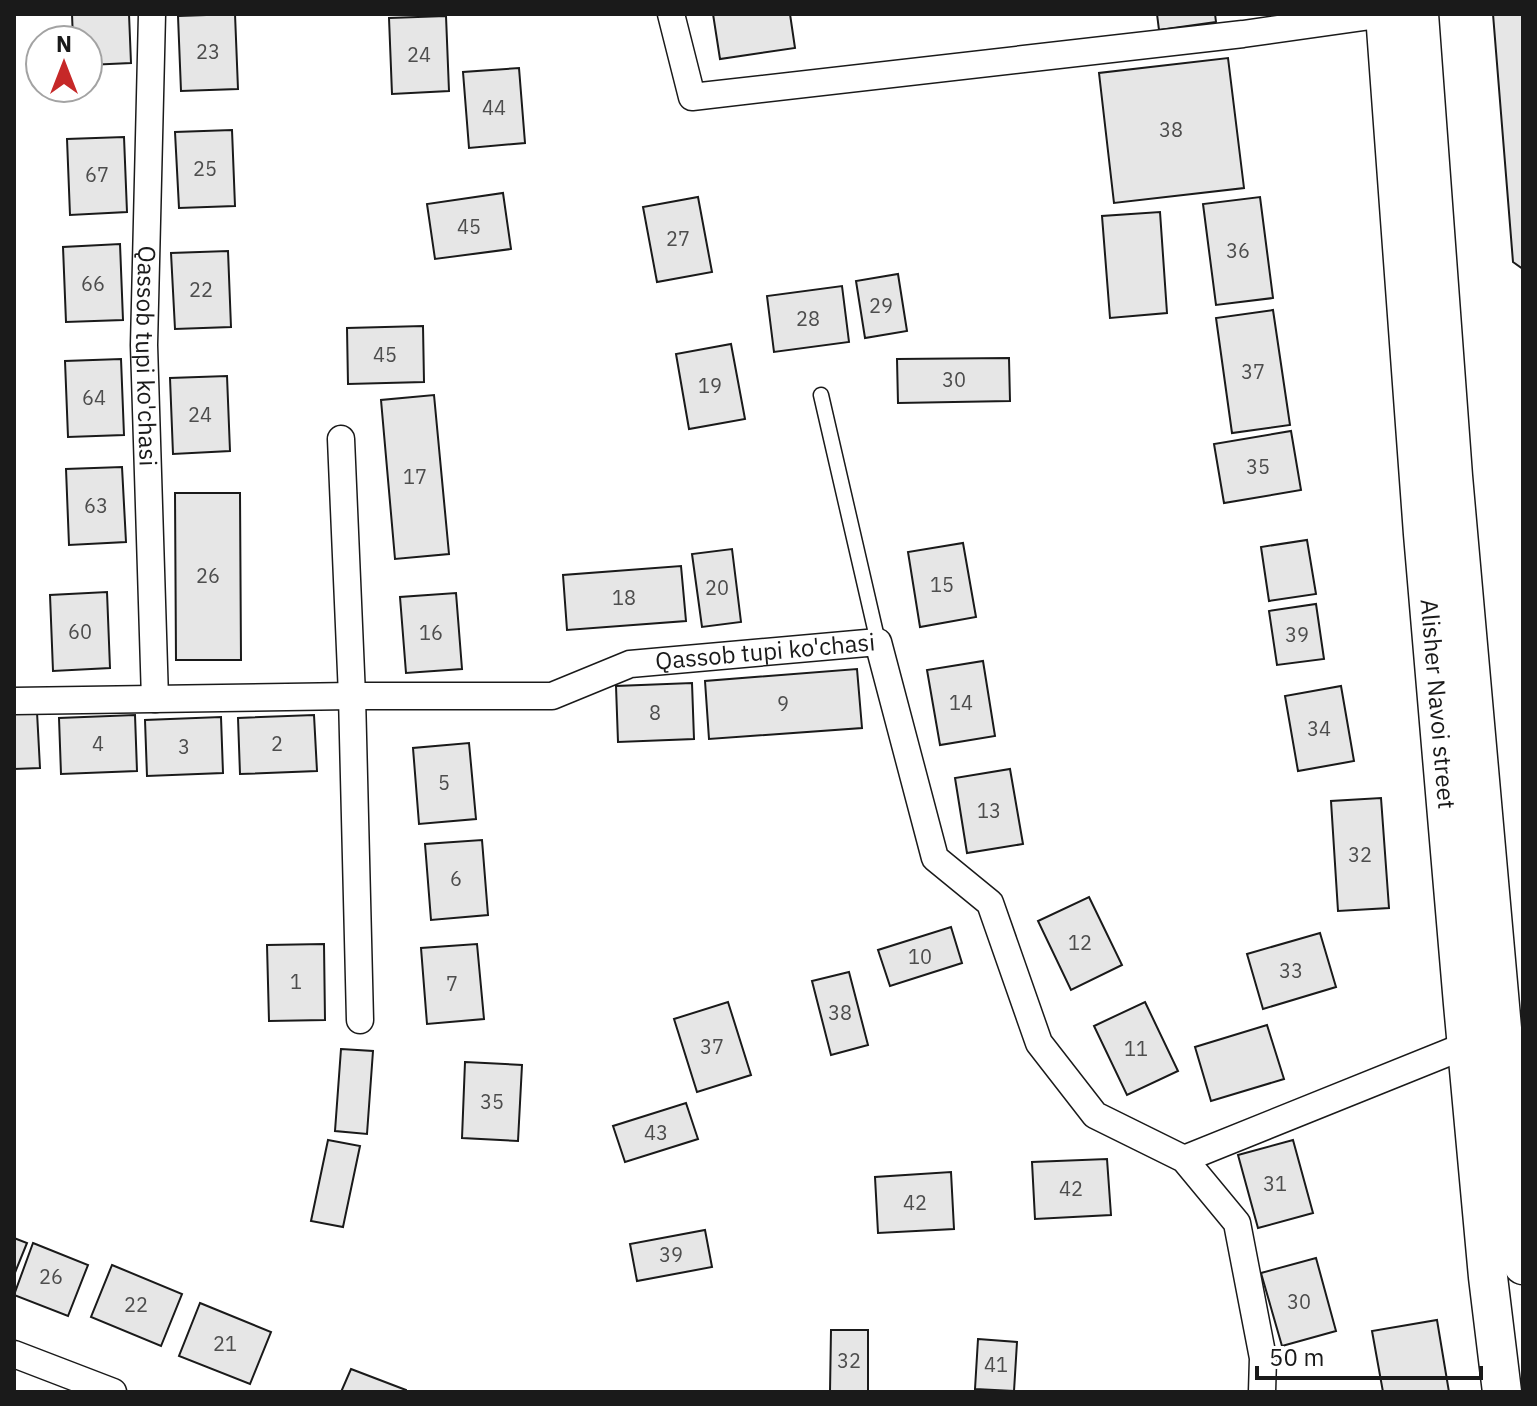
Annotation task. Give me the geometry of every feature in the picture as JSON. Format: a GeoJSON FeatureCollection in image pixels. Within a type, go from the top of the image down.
{"type":"FeatureCollection","features":[{"type":"Feature","properties":{"kind":"main road","name":"Alisher Navoi street"},"geometry":{"type":"LineString","coordinates":[[1385,14],[1407,320],[1462,775]]}},
{"type":"Feature","properties":{"kind":"main road","name":"Alisher Navoi street"},"geometry":{"type":"LineString","coordinates":[[1419,14],[1442,343],[1462,775],[1484,1042],[1488,1277],[1502,1392]]}},
{"type":"Feature","properties":{"kind":"main road","name":"Alisher Navoi street"},"geometry":{"type":"LineString","coordinates":[[1484,1042],[1523,1265]]}},
{"type":"Feature","properties":{"kind":"street","name":"Qassob tupi ko'chasi"},"geometry":{"type":"LineString","coordinates":[[152,14],[144,345],[155,699]]}},
{"type":"Feature","properties":{"kind":"street"},"geometry":{"type":"LineString","coordinates":[[671,14],[692,97],[1243,34],[1385,14]]}},
{"type":"Feature","properties":{"kind":"street"},"geometry":{"type":"LineString","coordinates":[[341,439],[352,696],[360,1020]]}},
{"type":"Feature","properties":{"kind":"street","name":"Qassob tupi ko'chasi"},"geometry":{"type":"LineString","coordinates":[[14,701],[552,696],[630,664],[878,642],[935,858],[990,903],[1039,1043],[1095,1115],[1184,1159],[1237,1223],[1263,1358],[1262,1392]]}},
{"type":"Feature","properties":{"kind":"street"},"geometry":{"type":"LineString","coordinates":[[1184,1159],[1484,1042]]}},
{"type":"Feature","properties":{"kind":"street"},"geometry":{"type":"LineString","coordinates":[[14,1354],[113,1392]]}},
{"type":"Feature","properties":{"kind":"lane"},"geometry":{"type":"LineString","coordinates":[[821,395],[878,642]]}},
{"type":"Feature","properties":{"kind":"building"},"geometry":{"type":"Polygon","coordinates":[[[72,14],[129,14],[131,63],[104,64],[104,24],[72,24],[72,14]]]}},
{"type":"Feature","properties":{"kind":"building"},"geometry":{"type":"Polygon","coordinates":[[[235,14],[238,89],[181,91],[178,16],[235,14]]]}},
{"type":"Feature","properties":{"kind":"building"},"geometry":{"type":"Polygon","coordinates":[[[713,14],[790,14],[795,48],[720,59],[713,14]]]}},
{"type":"Feature","properties":{"kind":"building"},"geometry":{"type":"Polygon","coordinates":[[[1157,14],[1215,14],[1216,22],[1159,30],[1157,14]]]}},
{"type":"Feature","properties":{"kind":"building"},"geometry":{"type":"Polygon","coordinates":[[[1493,14],[1523,14],[1523,269],[1513,262],[1493,14]]]}},
{"type":"Feature","properties":{"kind":"building"},"geometry":{"type":"Polygon","coordinates":[[[446,16],[449,91],[392,94],[389,18],[446,16]]]}},
{"type":"Feature","properties":{"kind":"building"},"geometry":{"type":"Polygon","coordinates":[[[1228,58],[1244,188],[1114,203],[1099,73],[1228,58]]]}},
{"type":"Feature","properties":{"kind":"building"},"geometry":{"type":"Polygon","coordinates":[[[519,68],[525,143],[469,148],[463,72],[519,68]]]}},
{"type":"Feature","properties":{"kind":"building"},"geometry":{"type":"Polygon","coordinates":[[[232,130],[235,206],[179,208],[175,132],[232,130]]]}},
{"type":"Feature","properties":{"kind":"building"},"geometry":{"type":"Polygon","coordinates":[[[124,137],[127,212],[70,215],[67,139],[124,137]]]}},
{"type":"Feature","properties":{"kind":"building"},"geometry":{"type":"Polygon","coordinates":[[[503,193],[511,249],[435,259],[427,204],[503,193]]]}},
{"type":"Feature","properties":{"kind":"building"},"geometry":{"type":"Polygon","coordinates":[[[698,197],[712,272],[657,282],[643,207],[698,197]]]}},
{"type":"Feature","properties":{"kind":"building"},"geometry":{"type":"Polygon","coordinates":[[[1260,197],[1273,298],[1216,305],[1203,204],[1260,197]]]}},
{"type":"Feature","properties":{"kind":"building"},"geometry":{"type":"Polygon","coordinates":[[[1160,212],[1167,313],[1110,318],[1102,216],[1160,212]]]}},
{"type":"Feature","properties":{"kind":"building"},"geometry":{"type":"Polygon","coordinates":[[[120,244],[123,320],[66,322],[63,247],[120,244]]]}},
{"type":"Feature","properties":{"kind":"building"},"geometry":{"type":"Polygon","coordinates":[[[228,251],[231,327],[175,329],[171,253],[228,251]]]}},
{"type":"Feature","properties":{"kind":"building"},"geometry":{"type":"Polygon","coordinates":[[[898,274],[907,331],[865,338],[856,281],[898,274]]]}},
{"type":"Feature","properties":{"kind":"building"},"geometry":{"type":"Polygon","coordinates":[[[842,286],[849,342],[774,352],[767,296],[842,286]]]}},
{"type":"Feature","properties":{"kind":"building"},"geometry":{"type":"Polygon","coordinates":[[[1273,310],[1290,425],[1232,433],[1216,318],[1273,310]]]}},
{"type":"Feature","properties":{"kind":"building"},"geometry":{"type":"Polygon","coordinates":[[[423,326],[424,382],[348,384],[347,328],[423,326]]]}},
{"type":"Feature","properties":{"kind":"building"},"geometry":{"type":"Polygon","coordinates":[[[731,344],[745,419],[689,429],[676,354],[731,344]]]}},
{"type":"Feature","properties":{"kind":"building"},"geometry":{"type":"Polygon","coordinates":[[[1009,358],[1010,401],[898,403],[897,359],[1009,358]]]}},
{"type":"Feature","properties":{"kind":"building"},"geometry":{"type":"Polygon","coordinates":[[[121,359],[124,435],[68,437],[65,361],[121,359]]]}},
{"type":"Feature","properties":{"kind":"building"},"geometry":{"type":"Polygon","coordinates":[[[227,376],[230,451],[173,454],[170,378],[227,376]]]}},
{"type":"Feature","properties":{"kind":"building"},"geometry":{"type":"Polygon","coordinates":[[[434,395],[449,554],[395,559],[381,400],[434,395]]]}},
{"type":"Feature","properties":{"kind":"building"},"geometry":{"type":"Polygon","coordinates":[[[1291,431],[1301,490],[1224,503],[1214,444],[1291,431]]]}},
{"type":"Feature","properties":{"kind":"building"},"geometry":{"type":"Polygon","coordinates":[[[122,467],[126,542],[69,545],[66,469],[122,467]]]}},
{"type":"Feature","properties":{"kind":"building"},"geometry":{"type":"Polygon","coordinates":[[[175,493],[240,493],[241,660],[176,660],[175,493]]]}},
{"type":"Feature","properties":{"kind":"building"},"geometry":{"type":"Polygon","coordinates":[[[1307,540],[1316,594],[1269,601],[1261,547],[1307,540]]]}},
{"type":"Feature","properties":{"kind":"building"},"geometry":{"type":"Polygon","coordinates":[[[963,543],[976,617],[920,627],[908,552],[963,543]]]}},
{"type":"Feature","properties":{"kind":"building"},"geometry":{"type":"Polygon","coordinates":[[[732,549],[741,622],[702,627],[692,554],[732,549]]]}},
{"type":"Feature","properties":{"kind":"building"},"geometry":{"type":"Polygon","coordinates":[[[681,566],[686,621],[567,630],[563,575],[681,566]]]}},
{"type":"Feature","properties":{"kind":"building"},"geometry":{"type":"Polygon","coordinates":[[[107,592],[110,668],[53,671],[50,595],[107,592]]]}},
{"type":"Feature","properties":{"kind":"building"},"geometry":{"type":"Polygon","coordinates":[[[456,593],[462,669],[406,673],[400,597],[456,593]]]}},
{"type":"Feature","properties":{"kind":"building"},"geometry":{"type":"Polygon","coordinates":[[[1316,604],[1324,659],[1277,665],[1269,611],[1316,604]]]}},
{"type":"Feature","properties":{"kind":"building"},"geometry":{"type":"Polygon","coordinates":[[[983,661],[995,736],[940,745],[927,670],[983,661]]]}},
{"type":"Feature","properties":{"kind":"building"},"geometry":{"type":"Polygon","coordinates":[[[857,669],[862,728],[709,739],[705,681],[857,669]]]}},
{"type":"Feature","properties":{"kind":"building"},"geometry":{"type":"Polygon","coordinates":[[[692,683],[694,739],[618,742],[616,686],[692,683]]]}},
{"type":"Feature","properties":{"kind":"building"},"geometry":{"type":"Polygon","coordinates":[[[1341,686],[1354,761],[1298,771],[1285,696],[1341,686]]]}},
{"type":"Feature","properties":{"kind":"building"},"geometry":{"type":"Polygon","coordinates":[[[37,712],[40,768],[14,769],[14,713],[37,712]]]}},
{"type":"Feature","properties":{"kind":"building"},"geometry":{"type":"Polygon","coordinates":[[[135,715],[137,771],[61,774],[59,718],[135,715]]]}},
{"type":"Feature","properties":{"kind":"building"},"geometry":{"type":"Polygon","coordinates":[[[314,715],[317,771],[240,774],[238,718],[314,715]]]}},
{"type":"Feature","properties":{"kind":"building"},"geometry":{"type":"Polygon","coordinates":[[[221,717],[223,773],[147,776],[145,720],[221,717]]]}},
{"type":"Feature","properties":{"kind":"building"},"geometry":{"type":"Polygon","coordinates":[[[469,743],[476,819],[419,824],[413,748],[469,743]]]}},
{"type":"Feature","properties":{"kind":"building"},"geometry":{"type":"Polygon","coordinates":[[[1010,769],[1023,844],[967,853],[955,778],[1010,769]]]}},
{"type":"Feature","properties":{"kind":"building"},"geometry":{"type":"Polygon","coordinates":[[[1381,798],[1389,908],[1338,911],[1331,801],[1381,798]]]}},
{"type":"Feature","properties":{"kind":"building"},"geometry":{"type":"Polygon","coordinates":[[[482,840],[488,915],[431,920],[425,844],[482,840]]]}},
{"type":"Feature","properties":{"kind":"building"},"geometry":{"type":"Polygon","coordinates":[[[1089,897],[1122,965],[1071,990],[1038,921],[1089,897]]]}},
{"type":"Feature","properties":{"kind":"building"},"geometry":{"type":"Polygon","coordinates":[[[951,927],[962,963],[890,986],[878,950],[951,927]]]}},
{"type":"Feature","properties":{"kind":"building"},"geometry":{"type":"Polygon","coordinates":[[[1320,933],[1336,987],[1263,1009],[1247,954],[1320,933]]]}},
{"type":"Feature","properties":{"kind":"building"},"geometry":{"type":"Polygon","coordinates":[[[324,944],[325,1020],[269,1021],[267,945],[324,944]]]}},
{"type":"Feature","properties":{"kind":"building"},"geometry":{"type":"Polygon","coordinates":[[[477,944],[484,1019],[427,1024],[421,948],[477,944]]]}},
{"type":"Feature","properties":{"kind":"building"},"geometry":{"type":"Polygon","coordinates":[[[849,972],[868,1045],[831,1055],[812,981],[849,972]]]}},
{"type":"Feature","properties":{"kind":"building"},"geometry":{"type":"Polygon","coordinates":[[[728,1002],[751,1075],[697,1092],[674,1019],[728,1002]]]}},
{"type":"Feature","properties":{"kind":"building"},"geometry":{"type":"Polygon","coordinates":[[[1145,1002],[1178,1071],[1127,1095],[1094,1026],[1145,1002]]]}},
{"type":"Feature","properties":{"kind":"building"},"geometry":{"type":"Polygon","coordinates":[[[1267,1025],[1284,1079],[1211,1101],[1195,1047],[1267,1025]]]}},
{"type":"Feature","properties":{"kind":"building"},"geometry":{"type":"Polygon","coordinates":[[[341,1049],[373,1051],[367,1134],[335,1131],[341,1049]]]}},
{"type":"Feature","properties":{"kind":"building"},"geometry":{"type":"Polygon","coordinates":[[[465,1062],[522,1065],[518,1141],[462,1138],[465,1062]]]}},
{"type":"Feature","properties":{"kind":"building"},"geometry":{"type":"Polygon","coordinates":[[[686,1103],[698,1139],[625,1162],[613,1126],[686,1103]]]}},
{"type":"Feature","properties":{"kind":"building"},"geometry":{"type":"Polygon","coordinates":[[[328,1140],[360,1146],[343,1227],[311,1221],[328,1140]]]}},
{"type":"Feature","properties":{"kind":"building"},"geometry":{"type":"Polygon","coordinates":[[[1293,1140],[1313,1213],[1258,1228],[1238,1155],[1293,1140]]]}},
{"type":"Feature","properties":{"kind":"building"},"geometry":{"type":"Polygon","coordinates":[[[1107,1159],[1111,1215],[1035,1219],[1032,1162],[1107,1159]]]}},
{"type":"Feature","properties":{"kind":"building"},"geometry":{"type":"Polygon","coordinates":[[[951,1172],[954,1229],[878,1233],[875,1177],[951,1172]]]}},
{"type":"Feature","properties":{"kind":"building"},"geometry":{"type":"Polygon","coordinates":[[[705,1230],[712,1267],[637,1281],[630,1244],[705,1230]]]}},
{"type":"Feature","properties":{"kind":"building"},"geometry":{"type":"Polygon","coordinates":[[[14,1238],[27,1243],[14,1275],[14,1238]]]}},
{"type":"Feature","properties":{"kind":"building"},"geometry":{"type":"Polygon","coordinates":[[[33,1243],[88,1265],[68,1316],[14,1295],[33,1243]]]}},
{"type":"Feature","properties":{"kind":"building"},"geometry":{"type":"Polygon","coordinates":[[[1316,1258],[1336,1331],[1282,1346],[1261,1273],[1316,1258]]]}},
{"type":"Feature","properties":{"kind":"building"},"geometry":{"type":"Polygon","coordinates":[[[112,1265],[182,1294],[161,1346],[91,1317],[112,1265]]]}},
{"type":"Feature","properties":{"kind":"building"},"geometry":{"type":"Polygon","coordinates":[[[200,1303],[271,1332],[250,1384],[179,1356],[200,1303]]]}},
{"type":"Feature","properties":{"kind":"building"},"geometry":{"type":"Polygon","coordinates":[[[1437,1320],[1449,1392],[1383,1392],[1372,1331],[1437,1320]]]}},
{"type":"Feature","properties":{"kind":"building"},"geometry":{"type":"Polygon","coordinates":[[[831,1330],[868,1330],[868,1392],[830,1392],[831,1330]]]}},
{"type":"Feature","properties":{"kind":"building"},"geometry":{"type":"Polygon","coordinates":[[[978,1339],[1017,1342],[1014,1391],[975,1389],[978,1339]]]}},
{"type":"Feature","properties":{"kind":"building"},"geometry":{"type":"Polygon","coordinates":[[[351,1369],[406,1390],[406,1392],[341,1392],[351,1369]]]}}]}
